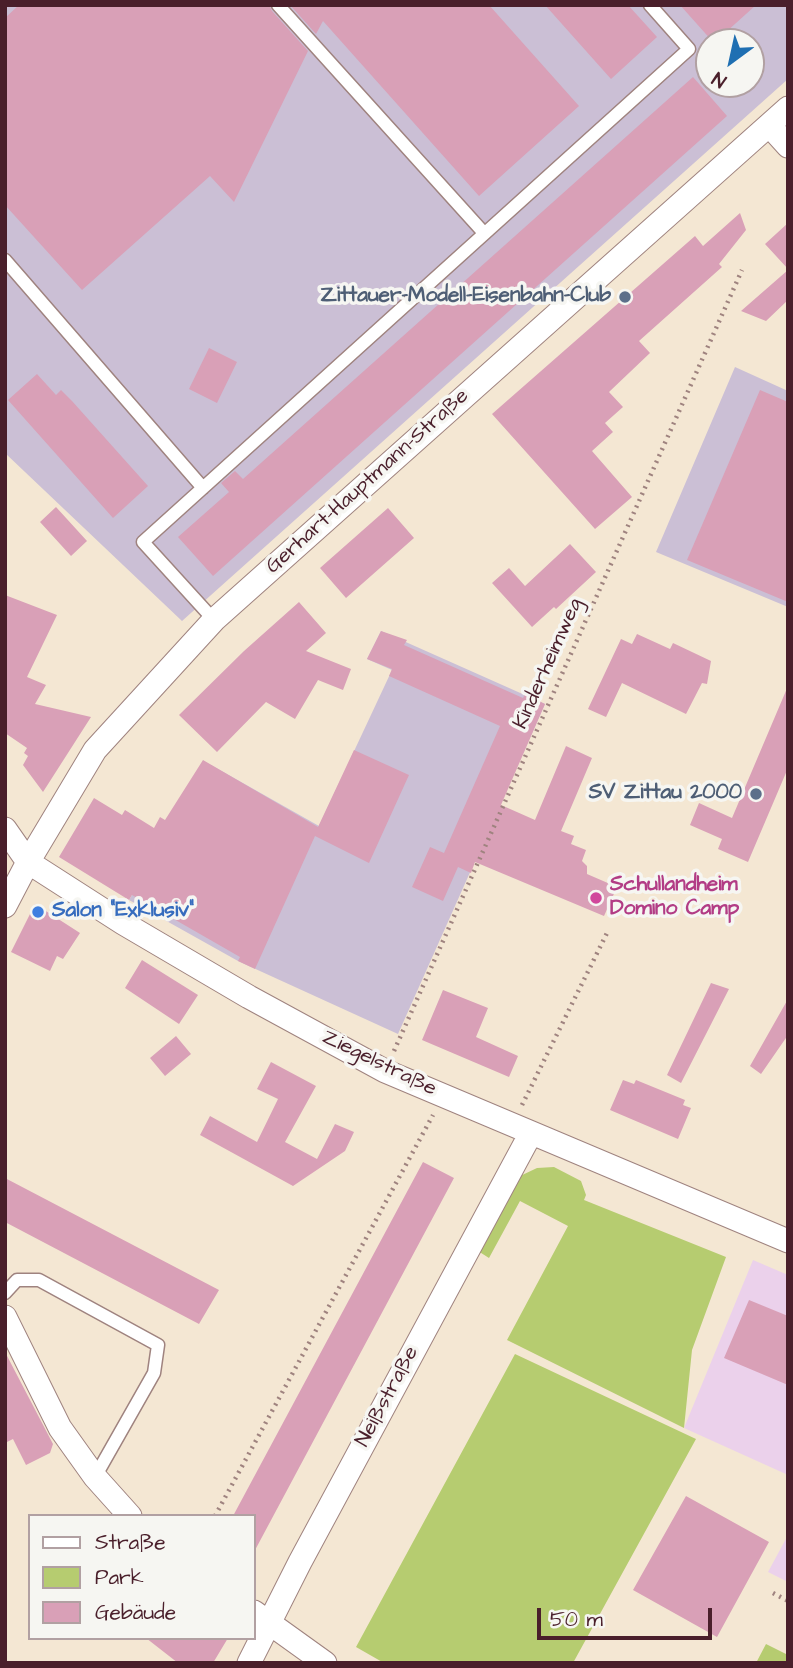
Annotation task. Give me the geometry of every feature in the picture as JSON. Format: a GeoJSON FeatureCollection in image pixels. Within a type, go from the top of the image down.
{"type":"FeatureCollection","features":[{"type":"Feature","properties":{"kind":"street","name":"Gerhart-Hauptmann-Straße"},"geometry":{"type":"LineString","coordinates":[[5,906],[95,750],[214,620],[788,108]]}},
{"type":"Feature","properties":{"kind":"street"},"geometry":{"type":"LineString","coordinates":[[769,125],[788,146]]}},
{"type":"Feature","properties":{"kind":"street","name":"Ziegelstraße"},"geometry":{"type":"LineString","coordinates":[[5,829],[28,862],[226,983],[385,1071],[788,1241]]}},
{"type":"Feature","properties":{"kind":"street","name":"Neißstraße"},"geometry":{"type":"LineString","coordinates":[[256,1637],[261,1618],[522,1129]]}},
{"type":"Feature","properties":{"kind":"street"},"geometry":{"type":"LineString","coordinates":[[5,1317],[61,1428],[94,1476],[128,1514]]}},
{"type":"Feature","properties":{"kind":"street"},"geometry":{"type":"LineString","coordinates":[[261,1618],[325,1663]]}},
{"type":"Feature","properties":{"kind":"street","name":"Neißstraße"},"geometry":{"type":"LineString","coordinates":[[249,1663],[255,1640]]}},
{"type":"Feature","properties":{"kind":"lane"},"geometry":{"type":"LineString","coordinates":[[278,5],[484,233]]}},
{"type":"Feature","properties":{"kind":"lane"},"geometry":{"type":"LineString","coordinates":[[214,620],[143,542],[689,49],[650,5]]}},
{"type":"Feature","properties":{"kind":"lane"},"geometry":{"type":"LineString","coordinates":[[5,260],[203,488]]}},
{"type":"Feature","properties":{"kind":"lane"},"geometry":{"type":"LineString","coordinates":[[5,1293],[17,1280],[40,1280],[158,1345],[154,1373],[94,1476]]}},
{"type":"Feature","properties":{"kind":"path","name":"Kinderheimweg"},"geometry":{"type":"LineString","coordinates":[[385,1071],[742,270]]}},
{"type":"Feature","properties":{"kind":"path"},"geometry":{"type":"LineString","coordinates":[[522,1129],[608,931]]}},
{"type":"Feature","properties":{"kind":"path"},"geometry":{"type":"LineString","coordinates":[[216,1514],[443,1095]]}},
{"type":"Feature","properties":{"kind":"path"},"geometry":{"type":"LineString","coordinates":[[773,1593],[788,1601]]}},
{"type":"Feature","properties":{"kind":"shaded area"},"geometry":{"type":"Polygon","coordinates":[[[5,5],[788,5],[788,79],[182,621],[5,453],[5,5]]]}},
{"type":"Feature","properties":{"kind":"shaded area"},"geometry":{"type":"Polygon","coordinates":[[[735,367],[788,391],[788,607],[656,552],[735,367]]]}},
{"type":"Feature","properties":{"kind":"shaded area"},"geometry":{"type":"Polygon","coordinates":[[[381,631],[545,704],[398,1034],[238,961],[129,900],[211,765],[319,826],[392,670],[367,659],[381,631]]]}},
{"type":"Feature","properties":{"kind":"shaded area"},"geometry":{"type":"Polygon","coordinates":[[[753,1260],[788,1275],[788,1475],[684,1428],[753,1260]]]}},
{"type":"Feature","properties":{"kind":"shaded area"},"geometry":{"type":"Polygon","coordinates":[[[788,1535],[788,1582],[768,1572],[788,1535]]]}},
{"type":"Feature","properties":{"kind":"green space"},"geometry":{"type":"Polygon","coordinates":[[[554,1167],[581,1181],[586,1195],[584,1200],[726,1257],[692,1350],[684,1428],[507,1340],[568,1226],[520,1201],[489,1258],[478,1251],[518,1177],[537,1168],[554,1167]]]}},
{"type":"Feature","properties":{"kind":"green space"},"geometry":{"type":"Polygon","coordinates":[[[515,1354],[696,1439],[573,1663],[384,1663],[356,1647],[515,1354]]]}},
{"type":"Feature","properties":{"kind":"green space"},"geometry":{"type":"Polygon","coordinates":[[[766,1644],[788,1655],[788,1663],[756,1663],[766,1644]]]}},
{"type":"Feature","properties":{"kind":"building"},"geometry":{"type":"Polygon","coordinates":[[[19,5],[269,5],[308,51],[234,202],[210,176],[82,290],[5,205],[5,18],[19,5]]]}},
{"type":"Feature","properties":{"kind":"building"},"geometry":{"type":"Polygon","coordinates":[[[290,5],[489,5],[579,106],[479,196],[323,21],[316,34],[290,5]]]}},
{"type":"Feature","properties":{"kind":"building"},"geometry":{"type":"Polygon","coordinates":[[[545,5],[628,5],[657,37],[611,79],[545,5]]]}},
{"type":"Feature","properties":{"kind":"building"},"geometry":{"type":"Polygon","coordinates":[[[680,5],[756,5],[731,28],[701,28],[680,5]]]}},
{"type":"Feature","properties":{"kind":"building"},"geometry":{"type":"Polygon","coordinates":[[[693,77],[695,98],[711,98],[727,116],[213,576],[178,537],[229,492],[221,483],[235,471],[243,479],[693,77]]]}},
{"type":"Feature","properties":{"kind":"building"},"geometry":{"type":"Polygon","coordinates":[[[740,213],[746,230],[719,264],[722,267],[639,341],[650,353],[609,392],[623,407],[605,423],[613,432],[592,451],[632,497],[595,529],[492,414],[695,236],[703,246],[740,213]]]}},
{"type":"Feature","properties":{"kind":"building"},"geometry":{"type":"Polygon","coordinates":[[[788,223],[788,269],[765,244],[788,223]]]}},
{"type":"Feature","properties":{"kind":"building"},"geometry":{"type":"Polygon","coordinates":[[[788,270],[788,300],[766,321],[741,311],[788,270]]]}},
{"type":"Feature","properties":{"kind":"building"},"geometry":{"type":"Polygon","coordinates":[[[209,348],[237,362],[217,403],[189,389],[209,348]]]}},
{"type":"Feature","properties":{"kind":"building"},"geometry":{"type":"Polygon","coordinates":[[[37,374],[56,395],[61,390],[72,401],[148,486],[113,518],[8,400],[37,374]]]}},
{"type":"Feature","properties":{"kind":"building"},"geometry":{"type":"Polygon","coordinates":[[[760,390],[788,402],[788,602],[687,560],[760,390]]]}},
{"type":"Feature","properties":{"kind":"building"},"geometry":{"type":"Polygon","coordinates":[[[56,507],[87,541],[71,556],[40,522],[56,507]]]}},
{"type":"Feature","properties":{"kind":"building"},"geometry":{"type":"Polygon","coordinates":[[[388,508],[414,538],[346,598],[320,568],[388,508]]]}},
{"type":"Feature","properties":{"kind":"building"},"geometry":{"type":"Polygon","coordinates":[[[570,544],[596,572],[532,627],[492,583],[509,568],[525,586],[570,544]]]}},
{"type":"Feature","properties":{"kind":"building"},"geometry":{"type":"Polygon","coordinates":[[[5,595],[57,615],[27,677],[46,685],[35,704],[91,717],[43,792],[23,765],[28,756],[24,753],[27,748],[5,733],[5,595]]]}},
{"type":"Feature","properties":{"kind":"building"},"geometry":{"type":"Polygon","coordinates":[[[299,602],[326,633],[306,651],[351,669],[343,690],[318,680],[295,719],[266,702],[217,752],[179,715],[299,602]]]}},
{"type":"Feature","properties":{"kind":"building"},"geometry":{"type":"Polygon","coordinates":[[[381,631],[407,640],[404,645],[523,698],[525,694],[545,704],[501,805],[535,820],[566,746],[592,758],[561,831],[574,836],[571,844],[586,850],[582,861],[587,866],[587,874],[617,887],[604,916],[475,862],[471,873],[458,867],[443,901],[412,887],[430,847],[444,853],[500,726],[389,676],[392,669],[367,659],[381,631]]]}},
{"type":"Feature","properties":{"kind":"building"},"geometry":{"type":"Polygon","coordinates":[[[637,634],[670,649],[673,643],[711,661],[707,684],[702,683],[686,714],[622,683],[606,717],[588,709],[621,639],[632,644],[637,634]]]}},
{"type":"Feature","properties":{"kind":"building"},"geometry":{"type":"Polygon","coordinates":[[[788,686],[788,768],[748,862],[718,849],[722,839],[690,825],[699,803],[732,818],[788,686]]]}},
{"type":"Feature","properties":{"kind":"building"},"geometry":{"type":"Polygon","coordinates":[[[354,750],[409,775],[369,863],[315,836],[255,969],[238,961],[240,957],[132,895],[129,900],[59,857],[94,798],[122,815],[125,810],[154,828],[160,817],[165,820],[203,760],[318,827],[354,750]]]}},
{"type":"Feature","properties":{"kind":"building"},"geometry":{"type":"Polygon","coordinates":[[[35,904],[80,933],[63,959],[57,956],[50,971],[11,952],[35,904]]]}},
{"type":"Feature","properties":{"kind":"building"},"geometry":{"type":"Polygon","coordinates":[[[142,960],[198,995],[179,1024],[125,988],[142,960]]]}},
{"type":"Feature","properties":{"kind":"building"},"geometry":{"type":"Polygon","coordinates":[[[711,983],[729,989],[681,1083],[667,1075],[711,983]]]}},
{"type":"Feature","properties":{"kind":"building"},"geometry":{"type":"Polygon","coordinates":[[[443,990],[488,1008],[476,1037],[518,1056],[509,1077],[422,1040],[443,990]]]}},
{"type":"Feature","properties":{"kind":"building"},"geometry":{"type":"Polygon","coordinates":[[[788,999],[788,1035],[761,1074],[750,1066],[788,999]]]}},
{"type":"Feature","properties":{"kind":"building"},"geometry":{"type":"Polygon","coordinates":[[[176,1036],[191,1054],[165,1076],[150,1058],[176,1036]]]}},
{"type":"Feature","properties":{"kind":"building"},"geometry":{"type":"Polygon","coordinates":[[[271,1062],[316,1086],[285,1142],[317,1159],[335,1124],[354,1132],[345,1151],[293,1186],[200,1135],[210,1116],[257,1142],[278,1099],[257,1089],[271,1062]]]}},
{"type":"Feature","properties":{"kind":"building"},"geometry":{"type":"Polygon","coordinates":[[[623,1080],[634,1084],[636,1080],[685,1100],[683,1105],[691,1108],[678,1139],[610,1110],[623,1080]]]}},
{"type":"Feature","properties":{"kind":"building"},"geometry":{"type":"Polygon","coordinates":[[[423,1162],[454,1178],[256,1548],[256,1514],[234,1514],[423,1162]]]}},
{"type":"Feature","properties":{"kind":"building"},"geometry":{"type":"Polygon","coordinates":[[[5,1178],[219,1290],[199,1324],[5,1222],[5,1178]]]}},
{"type":"Feature","properties":{"kind":"building"},"geometry":{"type":"Polygon","coordinates":[[[749,1300],[788,1316],[788,1385],[724,1358],[749,1300]]]}},
{"type":"Feature","properties":{"kind":"building"},"geometry":{"type":"Polygon","coordinates":[[[5,1352],[53,1444],[50,1453],[26,1465],[13,1439],[5,1443],[5,1352]]]}},
{"type":"Feature","properties":{"kind":"building"},"geometry":{"type":"Polygon","coordinates":[[[686,1496],[769,1542],[717,1637],[633,1590],[686,1496]]]}},
{"type":"Feature","properties":{"kind":"building"},"geometry":{"type":"Polygon","coordinates":[[[149,1640],[227,1640],[213,1663],[178,1663],[149,1640]]]}},
{"type":"Feature","properties":{"kind":"place","name":"Zittauer-Modell-Eisenbahn-Club"},"geometry":{"type":"Point","coordinates":[625,297]}},
{"type":"Feature","properties":{"kind":"place","name":"SV Zittau 2000"},"geometry":{"type":"Point","coordinates":[756,794]}},
{"type":"Feature","properties":{"kind":"place","name":"Schullandheim Domino Camp"},"geometry":{"type":"Point","coordinates":[596,898]}},
{"type":"Feature","properties":{"kind":"place","name":"Salon \"Exklusiv\""},"geometry":{"type":"Point","coordinates":[38,912]}}]}
